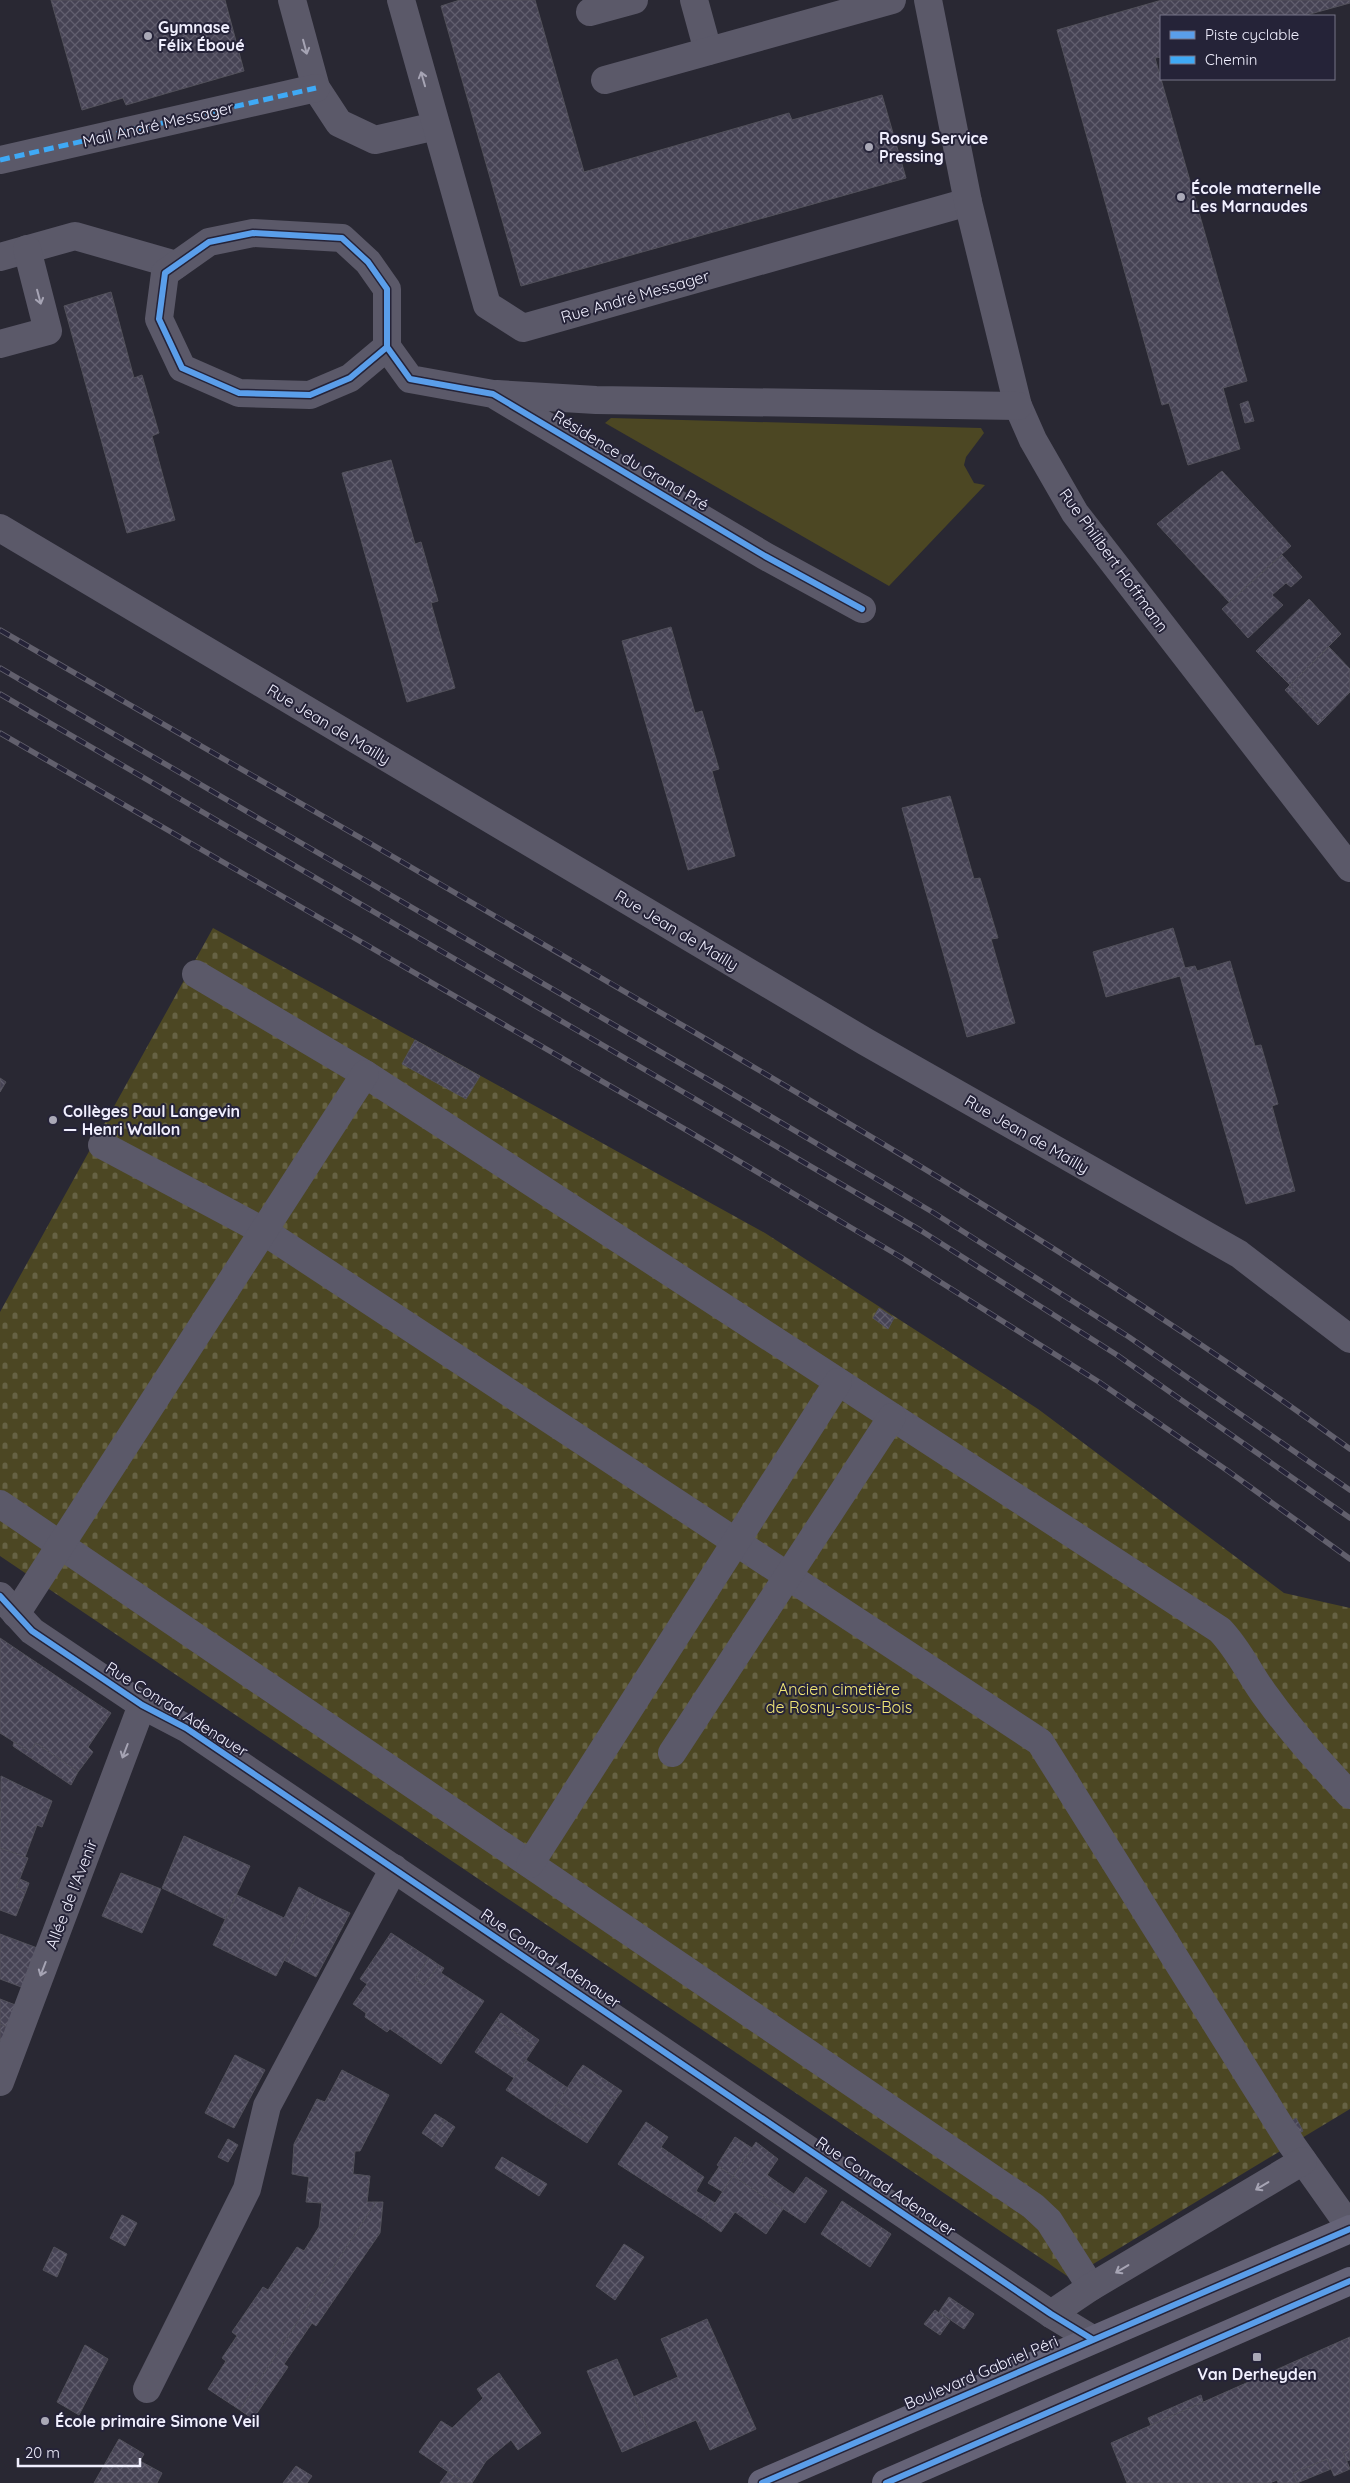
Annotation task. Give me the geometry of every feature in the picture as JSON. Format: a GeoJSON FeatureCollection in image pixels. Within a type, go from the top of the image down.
{"type":"FeatureCollection","features":[{"type":"Feature","properties":{"kind":"main road","name":"Boulevard Gabriel Péri"},"geometry":{"type":"LineString","coordinates":[[762,2483],[1350,2228]]}},
{"type":"Feature","properties":{"kind":"main road"},"geometry":{"type":"LineString","coordinates":[[886,2483],[1350,2281]]}},
{"type":"Feature","properties":{"kind":"street"},"geometry":{"type":"LineString","coordinates":[[292,0],[316,88],[339,123],[375,140],[436,126]]}},
{"type":"Feature","properties":{"kind":"street","name":"Rue André Messager"},"geometry":{"type":"LineString","coordinates":[[401,0],[487,305],[523,328],[968,202]]}},
{"type":"Feature","properties":{"kind":"street"},"geometry":{"type":"LineString","coordinates":[[590,12],[634,0]]}},
{"type":"Feature","properties":{"kind":"street"},"geometry":{"type":"LineString","coordinates":[[694,0],[708,51]]}},
{"type":"Feature","properties":{"kind":"street"},"geometry":{"type":"LineString","coordinates":[[605,80],[892,0]]}},
{"type":"Feature","properties":{"kind":"street","name":"Rue Philibert Hoffmann"},"geometry":{"type":"LineString","coordinates":[[928,0],[968,202],[1018,406],[1032,440],[1075,513],[1350,868]]}},
{"type":"Feature","properties":{"kind":"street","name":"Mail André Messager"},"geometry":{"type":"LineString","coordinates":[[0,160],[316,88]]}},
{"type":"Feature","properties":{"kind":"street"},"geometry":{"type":"LineString","coordinates":[[253,233],[342,238],[368,262],[387,288],[387,347],[350,378],[310,395],[239,393],[182,368],[159,319],[165,273],[208,242],[253,233]]}},
{"type":"Feature","properties":{"kind":"street"},"geometry":{"type":"LineString","coordinates":[[0,257],[75,236],[176,265]]}},
{"type":"Feature","properties":{"kind":"street"},"geometry":{"type":"LineString","coordinates":[[0,344],[48,331],[27,250]]}},
{"type":"Feature","properties":{"kind":"street","name":"Résidence du Grand Pré"},"geometry":{"type":"LineString","coordinates":[[387,347],[410,379],[493,394],[765,556],[862,609]]}},
{"type":"Feature","properties":{"kind":"street"},"geometry":{"type":"LineString","coordinates":[[493,394],[596,400],[1018,406]]}},
{"type":"Feature","properties":{"kind":"street","name":"Rue Jean de Mailly"},"geometry":{"type":"LineString","coordinates":[[0,528],[866,1042],[1239,1254],[1350,1339]]}},
{"type":"Feature","properties":{"kind":"street"},"geometry":{"type":"LineString","coordinates":[[196,974],[366,1074],[1220,1630],[1235,1646],[1265,1696],[1290,1730],[1350,1795]]}},
{"type":"Feature","properties":{"kind":"street"},"geometry":{"type":"LineString","coordinates":[[8,1605],[62,1545],[366,1074]]}},
{"type":"Feature","properties":{"kind":"street"},"geometry":{"type":"LineString","coordinates":[[102,1145],[265,1232],[1040,1742],[1303,2161],[1350,2228]]}},
{"type":"Feature","properties":{"kind":"street"},"geometry":{"type":"LineString","coordinates":[[530,1864],[838,1382]]}},
{"type":"Feature","properties":{"kind":"street"},"geometry":{"type":"LineString","coordinates":[[672,1753],[892,1417]]}},
{"type":"Feature","properties":{"kind":"street"},"geometry":{"type":"LineString","coordinates":[[0,1504],[1033,2206],[1050,2221],[1091,2287]]}},
{"type":"Feature","properties":{"kind":"street","name":"Rue Conrad Adenauer"},"geometry":{"type":"LineString","coordinates":[[8,1605],[32,1631],[142,1706],[186,1728],[1051,2314],[1092,2339]]}},
{"type":"Feature","properties":{"kind":"street","name":"Allée de l'Avenir"},"geometry":{"type":"LineString","coordinates":[[0,2082],[142,1706]]}},
{"type":"Feature","properties":{"kind":"street"},"geometry":{"type":"LineString","coordinates":[[147,2389],[246,2188],[267,2106],[394,1868]]}},
{"type":"Feature","properties":{"kind":"street"},"geometry":{"type":"LineString","coordinates":[[1051,2314],[1091,2287],[1303,2161]]}},
{"type":"Feature","properties":{"kind":"green space"},"geometry":{"type":"Polygon","coordinates":[[[611,418],[981,428],[984,433],[966,457],[964,465],[974,483],[985,485],[889,586],[605,423],[611,418]]]}},
{"type":"Feature","properties":{"kind":"green space","name":"Ancien cimetière de Rosny-sous-Bois"},"geometry":{"type":"Polygon","coordinates":[[[213,928],[765,1233],[1038,1409],[1284,1593],[1350,1608],[1350,2109],[1070,2278],[0,1556],[0,1312],[213,928]]]}},
{"type":"Feature","properties":{"kind":"building","name":"Gymnase Félix Éboué"},"geometry":{"type":"Polygon","coordinates":[[[51,0],[225,0],[244,71],[126,105],[123,98],[82,110],[51,0]]]}},
{"type":"Feature","properties":{"kind":"building"},"geometry":{"type":"Polygon","coordinates":[[[460,0],[535,0],[584,172],[789,113],[792,120],[882,95],[906,178],[521,286],[441,6],[460,0]]]}},
{"type":"Feature","properties":{"kind":"building"},"geometry":{"type":"Polygon","coordinates":[[[1162,0],[1350,0],[1350,3],[1307,15],[1160,15],[1160,57],[1155,58],[1160,80],[1247,381],[1223,388],[1240,449],[1188,465],[1169,403],[1162,405],[1057,30],[1162,0]]]}},
{"type":"Feature","properties":{"kind":"building"},"geometry":{"type":"Polygon","coordinates":[[[111,292],[134,378],[142,375],[159,433],[152,436],[175,520],[127,533],[64,306],[111,292]]]}},
{"type":"Feature","properties":{"kind":"building"},"geometry":{"type":"Polygon","coordinates":[[[1248,401],[1254,421],[1245,423],[1240,404],[1248,401]]]}},
{"type":"Feature","properties":{"kind":"building"},"geometry":{"type":"Polygon","coordinates":[[[391,460],[415,544],[421,542],[438,601],[431,603],[455,688],[407,702],[342,473],[391,460]]]}},
{"type":"Feature","properties":{"kind":"building"},"geometry":{"type":"Polygon","coordinates":[[[1222,471],[1291,546],[1229,602],[1157,524],[1222,471]]]}},
{"type":"Feature","properties":{"kind":"building"},"geometry":{"type":"Polygon","coordinates":[[[1282,555],[1302,577],[1291,587],[1286,583],[1272,595],[1283,605],[1248,638],[1222,609],[1282,555]]]}},
{"type":"Feature","properties":{"kind":"building"},"geometry":{"type":"Polygon","coordinates":[[[1309,599],[1341,634],[1290,685],[1256,651],[1309,599]]]}},
{"type":"Feature","properties":{"kind":"building"},"geometry":{"type":"Polygon","coordinates":[[[671,627],[695,713],[702,711],[719,769],[712,771],[735,856],[688,870],[622,641],[671,627]]]}},
{"type":"Feature","properties":{"kind":"building"},"geometry":{"type":"Polygon","coordinates":[[[1329,647],[1350,669],[1350,692],[1323,720],[1290,685],[1329,647]]]}},
{"type":"Feature","properties":{"kind":"building"},"geometry":{"type":"Polygon","coordinates":[[[1290,685],[1323,720],[1318,725],[1285,690],[1290,685]]]}},
{"type":"Feature","properties":{"kind":"building"},"geometry":{"type":"Polygon","coordinates":[[[950,796],[974,879],[980,878],[998,938],[991,939],[1015,1023],[967,1037],[902,808],[950,796]]]}},
{"type":"Feature","properties":{"kind":"building"},"geometry":{"type":"Polygon","coordinates":[[[1173,928],[1185,968],[1195,966],[1197,971],[1230,961],[1255,1046],[1261,1045],[1278,1104],[1272,1106],[1295,1191],[1246,1204],[1180,976],[1106,997],[1093,952],[1173,928]]]}},
{"type":"Feature","properties":{"kind":"building"},"geometry":{"type":"Polygon","coordinates":[[[415,1040],[480,1076],[466,1099],[402,1064],[415,1040]]]}},
{"type":"Feature","properties":{"kind":"building"},"geometry":{"type":"Polygon","coordinates":[[[0,1078],[6,1082],[0,1092],[0,1078]]]}},
{"type":"Feature","properties":{"kind":"building"},"geometry":{"type":"Polygon","coordinates":[[[879,1308],[894,1318],[888,1329],[873,1318],[879,1308]]]}},
{"type":"Feature","properties":{"kind":"building"},"geometry":{"type":"Polygon","coordinates":[[[0,1638],[111,1713],[88,1747],[93,1752],[78,1772],[36,1743],[30,1752],[0,1733],[0,1638]]]}},
{"type":"Feature","properties":{"kind":"building"},"geometry":{"type":"Polygon","coordinates":[[[14,1742],[30,1752],[36,1743],[78,1772],[71,1785],[13,1746],[14,1742]]]}},
{"type":"Feature","properties":{"kind":"building"},"geometry":{"type":"Polygon","coordinates":[[[1,1776],[52,1801],[42,1827],[37,1825],[25,1857],[0,1848],[1,1776]]]}},
{"type":"Feature","properties":{"kind":"building"},"geometry":{"type":"Polygon","coordinates":[[[184,1836],[250,1866],[225,1919],[162,1888],[184,1836]]]}},
{"type":"Feature","properties":{"kind":"building"},"geometry":{"type":"Polygon","coordinates":[[[0,1848],[28,1858],[16,1888],[26,1891],[16,1916],[0,1910],[0,1848]]]}},
{"type":"Feature","properties":{"kind":"building"},"geometry":{"type":"Polygon","coordinates":[[[121,1873],[161,1889],[142,1933],[102,1916],[121,1873]]]}},
{"type":"Feature","properties":{"kind":"building"},"geometry":{"type":"Polygon","coordinates":[[[20,1879],[29,1883],[26,1891],[16,1888],[20,1879]]]}},
{"type":"Feature","properties":{"kind":"building"},"geometry":{"type":"Polygon","coordinates":[[[299,1887],[317,1897],[276,1976],[213,1945],[237,1895],[284,1918],[299,1887]]]}},
{"type":"Feature","properties":{"kind":"building"},"geometry":{"type":"Polygon","coordinates":[[[317,1897],[350,1913],[316,1977],[284,1960],[317,1897]]]}},
{"type":"Feature","properties":{"kind":"building"},"geometry":{"type":"Polygon","coordinates":[[[391,1933],[429,1958],[415,1979],[424,1985],[439,1965],[444,1968],[441,1973],[484,2001],[441,2064],[390,2029],[387,2032],[365,2017],[366,2013],[353,2004],[367,1984],[360,1979],[391,1933]]]}},
{"type":"Feature","properties":{"kind":"building"},"geometry":{"type":"Polygon","coordinates":[[[0,1934],[40,1949],[24,1988],[0,1979],[0,1934]]]}},
{"type":"Feature","properties":{"kind":"building"},"geometry":{"type":"Polygon","coordinates":[[[429,1958],[439,1965],[424,1985],[415,1979],[429,1958]]]}},
{"type":"Feature","properties":{"kind":"building"},"geometry":{"type":"Polygon","coordinates":[[[0,1999],[18,2006],[9,2028],[0,2024],[0,1999]]]}},
{"type":"Feature","properties":{"kind":"building"},"geometry":{"type":"Polygon","coordinates":[[[501,2013],[539,2040],[535,2046],[496,2020],[501,2013]]]}},
{"type":"Feature","properties":{"kind":"building"},"geometry":{"type":"Polygon","coordinates":[[[496,2020],[535,2046],[514,2078],[475,2052],[496,2020]]]}},
{"type":"Feature","properties":{"kind":"building"},"geometry":{"type":"Polygon","coordinates":[[[0,2024],[9,2028],[0,2050],[0,2024]]]}},
{"type":"Feature","properties":{"kind":"building"},"geometry":{"type":"Polygon","coordinates":[[[235,2055],[265,2070],[234,2128],[205,2113],[235,2055]]]}},
{"type":"Feature","properties":{"kind":"building"},"geometry":{"type":"Polygon","coordinates":[[[526,2060],[568,2088],[548,2118],[506,2090],[526,2060]]]}},
{"type":"Feature","properties":{"kind":"building"},"geometry":{"type":"Polygon","coordinates":[[[583,2065],[622,2091],[616,2099],[577,2073],[583,2065]]]}},
{"type":"Feature","properties":{"kind":"building"},"geometry":{"type":"Polygon","coordinates":[[[342,2070],[389,2095],[360,2151],[355,2151],[353,2174],[370,2176],[367,2202],[376,2202],[240,2410],[208,2389],[226,2361],[222,2358],[237,2336],[232,2332],[263,2287],[268,2290],[297,2247],[304,2251],[319,2227],[322,2203],[306,2202],[309,2177],[292,2174],[294,2144],[317,2099],[325,2102],[342,2070]]]}},
{"type":"Feature","properties":{"kind":"building"},"geometry":{"type":"Polygon","coordinates":[[[577,2073],[616,2099],[597,2128],[558,2102],[577,2073]]]}},
{"type":"Feature","properties":{"kind":"building"},"geometry":{"type":"Polygon","coordinates":[[[558,2102],[597,2128],[587,2143],[548,2118],[558,2102]]]}},
{"type":"Feature","properties":{"kind":"building"},"geometry":{"type":"Polygon","coordinates":[[[435,2114],[445,2120],[432,2140],[422,2133],[435,2114]]]}},
{"type":"Feature","properties":{"kind":"building"},"geometry":{"type":"Polygon","coordinates":[[[1296,2118],[1303,2131],[1296,2135],[1286,2124],[1296,2118]]]}},
{"type":"Feature","properties":{"kind":"building"},"geometry":{"type":"Polygon","coordinates":[[[445,2120],[455,2127],[442,2147],[432,2140],[445,2120]]]}},
{"type":"Feature","properties":{"kind":"building"},"geometry":{"type":"Polygon","coordinates":[[[646,2122],[668,2137],[661,2147],[704,2177],[696,2191],[715,2203],[704,2220],[618,2164],[646,2122]]]}},
{"type":"Feature","properties":{"kind":"building"},"geometry":{"type":"Polygon","coordinates":[[[735,2137],[752,2148],[733,2176],[717,2165],[735,2137]]]}},
{"type":"Feature","properties":{"kind":"building"},"geometry":{"type":"Polygon","coordinates":[[[228,2139],[238,2145],[228,2162],[218,2157],[228,2139]]]}},
{"type":"Feature","properties":{"kind":"building"},"geometry":{"type":"Polygon","coordinates":[[[756,2142],[778,2159],[767,2175],[794,2194],[806,2177],[827,2191],[805,2223],[733,2176],[756,2142]]]}},
{"type":"Feature","properties":{"kind":"building"},"geometry":{"type":"Polygon","coordinates":[[[502,2157],[547,2184],[539,2196],[495,2168],[502,2157]]]}},
{"type":"Feature","properties":{"kind":"building"},"geometry":{"type":"Polygon","coordinates":[[[719,2167],[733,2176],[723,2192],[708,2183],[719,2167]]]}},
{"type":"Feature","properties":{"kind":"building"},"geometry":{"type":"Polygon","coordinates":[[[733,2176],[783,2209],[766,2234],[735,2212],[721,2232],[704,2220],[733,2176]]]}},
{"type":"Feature","properties":{"kind":"building"},"geometry":{"type":"Polygon","coordinates":[[[842,2201],[891,2234],[870,2267],[821,2234],[842,2201]]]}},
{"type":"Feature","properties":{"kind":"building"},"geometry":{"type":"Polygon","coordinates":[[[376,2202],[383,2202],[380,2233],[316,2326],[312,2323],[284,2364],[288,2367],[253,2419],[240,2410],[376,2202]]]}},
{"type":"Feature","properties":{"kind":"building"},"geometry":{"type":"Polygon","coordinates":[[[122,2215],[137,2223],[125,2246],[110,2238],[122,2215]]]}},
{"type":"Feature","properties":{"kind":"building"},"geometry":{"type":"Polygon","coordinates":[[[624,2244],[644,2257],[615,2300],[596,2286],[624,2244]]]}},
{"type":"Feature","properties":{"kind":"building"},"geometry":{"type":"Polygon","coordinates":[[[54,2247],[67,2254],[57,2277],[43,2270],[54,2247]]]}},
{"type":"Feature","properties":{"kind":"building"},"geometry":{"type":"Polygon","coordinates":[[[949,2297],[974,2314],[964,2329],[939,2312],[949,2297]]]}},
{"type":"Feature","properties":{"kind":"building"},"geometry":{"type":"Polygon","coordinates":[[[935,2310],[950,2321],[940,2335],[924,2324],[935,2310]]]}},
{"type":"Feature","properties":{"kind":"building"},"geometry":{"type":"Polygon","coordinates":[[[707,2319],[756,2429],[710,2450],[696,2420],[652,2439],[633,2397],[678,2377],[661,2339],[707,2319]]]}},
{"type":"Feature","properties":{"kind":"building"},"geometry":{"type":"Polygon","coordinates":[[[1350,2337],[1350,2449],[1343,2452],[1350,2469],[1334,2476],[1327,2459],[1293,2473],[1297,2483],[1278,2483],[1277,2480],[1270,2483],[1127,2483],[1111,2443],[1350,2337]]]}},
{"type":"Feature","properties":{"kind":"building"},"geometry":{"type":"Polygon","coordinates":[[[85,2345],[108,2359],[79,2415],[57,2402],[85,2345]]]}},
{"type":"Feature","properties":{"kind":"building"},"geometry":{"type":"Polygon","coordinates":[[[617,2359],[652,2439],[622,2452],[587,2371],[617,2359]]]}},
{"type":"Feature","properties":{"kind":"building"},"geometry":{"type":"Polygon","coordinates":[[[499,2373],[541,2433],[518,2450],[511,2440],[486,2461],[472,2483],[465,2483],[419,2452],[441,2421],[452,2428],[483,2398],[477,2389],[499,2373]]]}},
{"type":"Feature","properties":{"kind":"building"},"geometry":{"type":"Polygon","coordinates":[[[1201,2395],[1203,2402],[1151,2425],[1148,2418],[1201,2395]]]}},
{"type":"Feature","properties":{"kind":"building"},"geometry":{"type":"Polygon","coordinates":[[[119,2439],[144,2454],[140,2461],[162,2473],[157,2483],[94,2483],[119,2439]]]}},
{"type":"Feature","properties":{"kind":"building"},"geometry":{"type":"Polygon","coordinates":[[[1350,2449],[1350,2460],[1347,2461],[1343,2452],[1350,2449]]]}},
{"type":"Feature","properties":{"kind":"building"},"geometry":{"type":"Polygon","coordinates":[[[1327,2459],[1331,2469],[1297,2483],[1293,2473],[1327,2459]]]}},
{"type":"Feature","properties":{"kind":"building"},"geometry":{"type":"Polygon","coordinates":[[[296,2466],[312,2476],[307,2483],[283,2483],[296,2466]]]}},
{"type":"Feature","properties":{"kind":"building"},"geometry":{"type":"Polygon","coordinates":[[[448,2472],[465,2483],[440,2483],[448,2472]]]}},
{"type":"Feature","properties":{"kind":"railway"},"geometry":{"type":"LineString","coordinates":[[0,630],[344,828],[940,1178],[1107,1282],[1189,1336],[1350,1449]]}},
{"type":"Feature","properties":{"kind":"railway"},"geometry":{"type":"LineString","coordinates":[[0,668],[934,1213],[1129,1337],[1350,1490]]}},
{"type":"Feature","properties":{"kind":"railway"},"geometry":{"type":"LineString","coordinates":[[0,694],[920,1230],[1117,1355],[1350,1518]]}},
{"type":"Feature","properties":{"kind":"railway"},"geometry":{"type":"LineString","coordinates":[[0,733],[688,1131],[899,1256],[1099,1382],[1228,1471],[1350,1559]]}},
{"type":"Feature","properties":{"kind":"marked path"},"geometry":{"type":"LineString","coordinates":[[0,160],[316,88]]}},
{"type":"Feature","properties":{"kind":"cycle path"},"geometry":{"type":"LineString","coordinates":[[387,347],[350,378],[310,395],[239,393],[182,368],[159,319],[165,273],[209,242],[253,233],[342,238],[368,262],[387,289],[387,347],[410,379],[493,394],[765,556],[862,609]]}},
{"type":"Feature","properties":{"kind":"cycle path"},"geometry":{"type":"LineString","coordinates":[[0,1596],[32,1631],[142,1705],[186,1728],[1051,2314],[1092,2339]]}},
{"type":"Feature","properties":{"kind":"cycle path"},"geometry":{"type":"LineString","coordinates":[[762,2483],[1350,2229]]}},
{"type":"Feature","properties":{"kind":"cycle path"},"geometry":{"type":"LineString","coordinates":[[886,2483],[1350,2281]]}},
{"type":"Feature","properties":{"kind":"place","name":"Gymnase Félix Éboué"},"geometry":{"type":"Point","coordinates":[148,36]}},
{"type":"Feature","properties":{"kind":"place","name":"Rosny Service Pressing"},"geometry":{"type":"Point","coordinates":[869,147]}},
{"type":"Feature","properties":{"kind":"place","name":"École maternelle Les Marnaudes"},"geometry":{"type":"Point","coordinates":[1181,197]}},
{"type":"Feature","properties":{"kind":"place","name":"Collèges Paul Langevin — Henri Wallon"},"geometry":{"type":"Point","coordinates":[53,1120]}},
{"type":"Feature","properties":{"kind":"place","name":"Van Derheyden"},"geometry":{"type":"Point","coordinates":[1257,2357]}},
{"type":"Feature","properties":{"kind":"place","name":"École primaire Simone Veil"},"geometry":{"type":"Point","coordinates":[45,2421]}}]}
